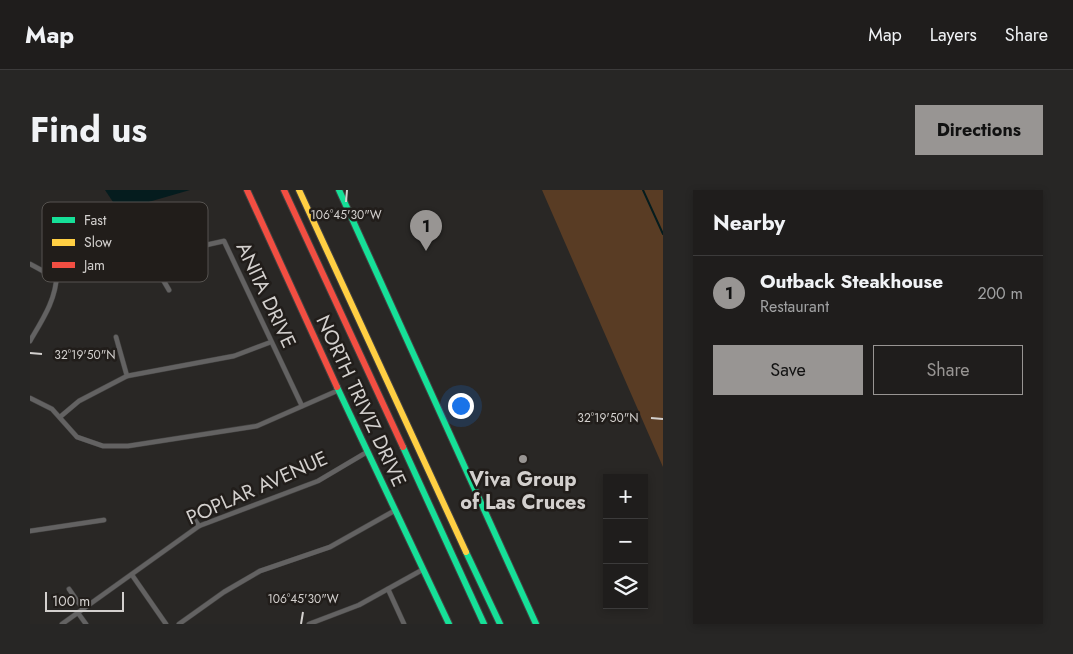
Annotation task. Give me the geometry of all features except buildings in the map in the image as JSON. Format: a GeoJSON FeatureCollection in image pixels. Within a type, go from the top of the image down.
{"type":"FeatureCollection","features":[{"type":"Feature","properties":{"kind":"main road","name":"NORTH TRIVIZ DRIVE"},"geometry":{"type":"LineString","coordinates":[[247,190],[394,511],[449,624]]}},
{"type":"Feature","properties":{"kind":"main road"},"geometry":{"type":"LineString","coordinates":[[284,190],[484,624]]}},
{"type":"Feature","properties":{"kind":"main road"},"geometry":{"type":"LineString","coordinates":[[299,190],[500,624]]}},
{"type":"Feature","properties":{"kind":"main road"},"geometry":{"type":"LineString","coordinates":[[339,190],[536,624]]}},
{"type":"Feature","properties":{"kind":"street","name":"ANITA DRIVE"},"geometry":{"type":"LineString","coordinates":[[208,245],[224,241],[302,406]]}},
{"type":"Feature","properties":{"kind":"street","name":"ANITA DRIVE"},"geometry":{"type":"LineString","coordinates":[[30,264],[42,271]]}},
{"type":"Feature","properties":{"kind":"street"},"geometry":{"type":"LineString","coordinates":[[30,341],[48,310],[54,295],[56,282]]}},
{"type":"Feature","properties":{"kind":"street"},"geometry":{"type":"LineString","coordinates":[[164,282],[169,290]]}},
{"type":"Feature","properties":{"kind":"street"},"geometry":{"type":"LineString","coordinates":[[116,337],[127,376]]}},
{"type":"Feature","properties":{"kind":"street"},"geometry":{"type":"LineString","coordinates":[[60,417],[79,401],[127,376],[234,356],[271,342]]}},
{"type":"Feature","properties":{"kind":"street"},"geometry":{"type":"LineString","coordinates":[[30,398],[45,404],[78,437],[103,446],[128,446],[252,427],[339,390]]}},
{"type":"Feature","properties":{"kind":"street","name":"POPLAR AVENUE"},"geometry":{"type":"LineString","coordinates":[[62,624],[199,526],[318,481],[367,452]]}},
{"type":"Feature","properties":{"kind":"street"},"geometry":{"type":"LineString","coordinates":[[189,511],[199,526]]}},
{"type":"Feature","properties":{"kind":"street"},"geometry":{"type":"LineString","coordinates":[[178,624],[224,592],[260,571],[330,547],[394,511]]}},
{"type":"Feature","properties":{"kind":"street"},"geometry":{"type":"LineString","coordinates":[[30,531],[104,520]]}},
{"type":"Feature","properties":{"kind":"street"},"geometry":{"type":"LineString","coordinates":[[309,624],[359,605],[422,570]]}},
{"type":"Feature","properties":{"kind":"street"},"geometry":{"type":"LineString","coordinates":[[132,575],[166,624]]}},
{"type":"Feature","properties":{"kind":"street"},"geometry":{"type":"LineString","coordinates":[[69,590],[83,609]]}},
{"type":"Feature","properties":{"kind":"street"},"geometry":{"type":"LineString","coordinates":[[388,590],[404,624]]}},
{"type":"Feature","properties":{"kind":"street"},"geometry":{"type":"LineString","coordinates":[[78,613],[86,624]]}},
{"type":"Feature","properties":{"kind":"street"},"geometry":{"type":"LineString","coordinates":[[330,617],[333,624]]}},
{"type":"Feature","properties":{"kind":"shaded area"},"geometry":{"type":"Polygon","coordinates":[[[542,190],[663,190],[663,467],[542,190]]]}},
{"type":"Feature","properties":{"kind":"water"},"geometry":{"type":"Polygon","coordinates":[[[105,190],[190,190],[148,202],[113,202],[105,190]]]}},
{"type":"Feature","properties":{"kind":"waterway"},"geometry":{"type":"LineString","coordinates":[[643,190],[663,234]]}},
{"type":"Feature","properties":{"kind":"traffic: fast"},"geometry":{"type":"LineString","coordinates":[[339,190],[536,624]]}},
{"type":"Feature","properties":{"kind":"traffic: fast"},"geometry":{"type":"LineString","coordinates":[[337,387],[449,624]]}},
{"type":"Feature","properties":{"kind":"traffic: fast"},"geometry":{"type":"LineString","coordinates":[[403,447],[484,624]]}},
{"type":"Feature","properties":{"kind":"traffic: fast"},"geometry":{"type":"LineString","coordinates":[[466,552],[500,624]]}},
{"type":"Feature","properties":{"kind":"traffic: slow"},"geometry":{"type":"LineString","coordinates":[[299,190],[466,552]]}},
{"type":"Feature","properties":{"kind":"traffic: jam"},"geometry":{"type":"LineString","coordinates":[[247,190],[337,387]]}},
{"type":"Feature","properties":{"kind":"traffic: jam"},"geometry":{"type":"LineString","coordinates":[[284,190],[403,447]]}},
{"type":"Feature","properties":{"kind":"place","name":"Outback Steakhouse"},"geometry":{"type":"Point","coordinates":[426,251]}},
{"type":"Feature","properties":{"kind":"place","name":"Viva Group of Las Cruces"},"geometry":{"type":"Point","coordinates":[523,459]}}]}
